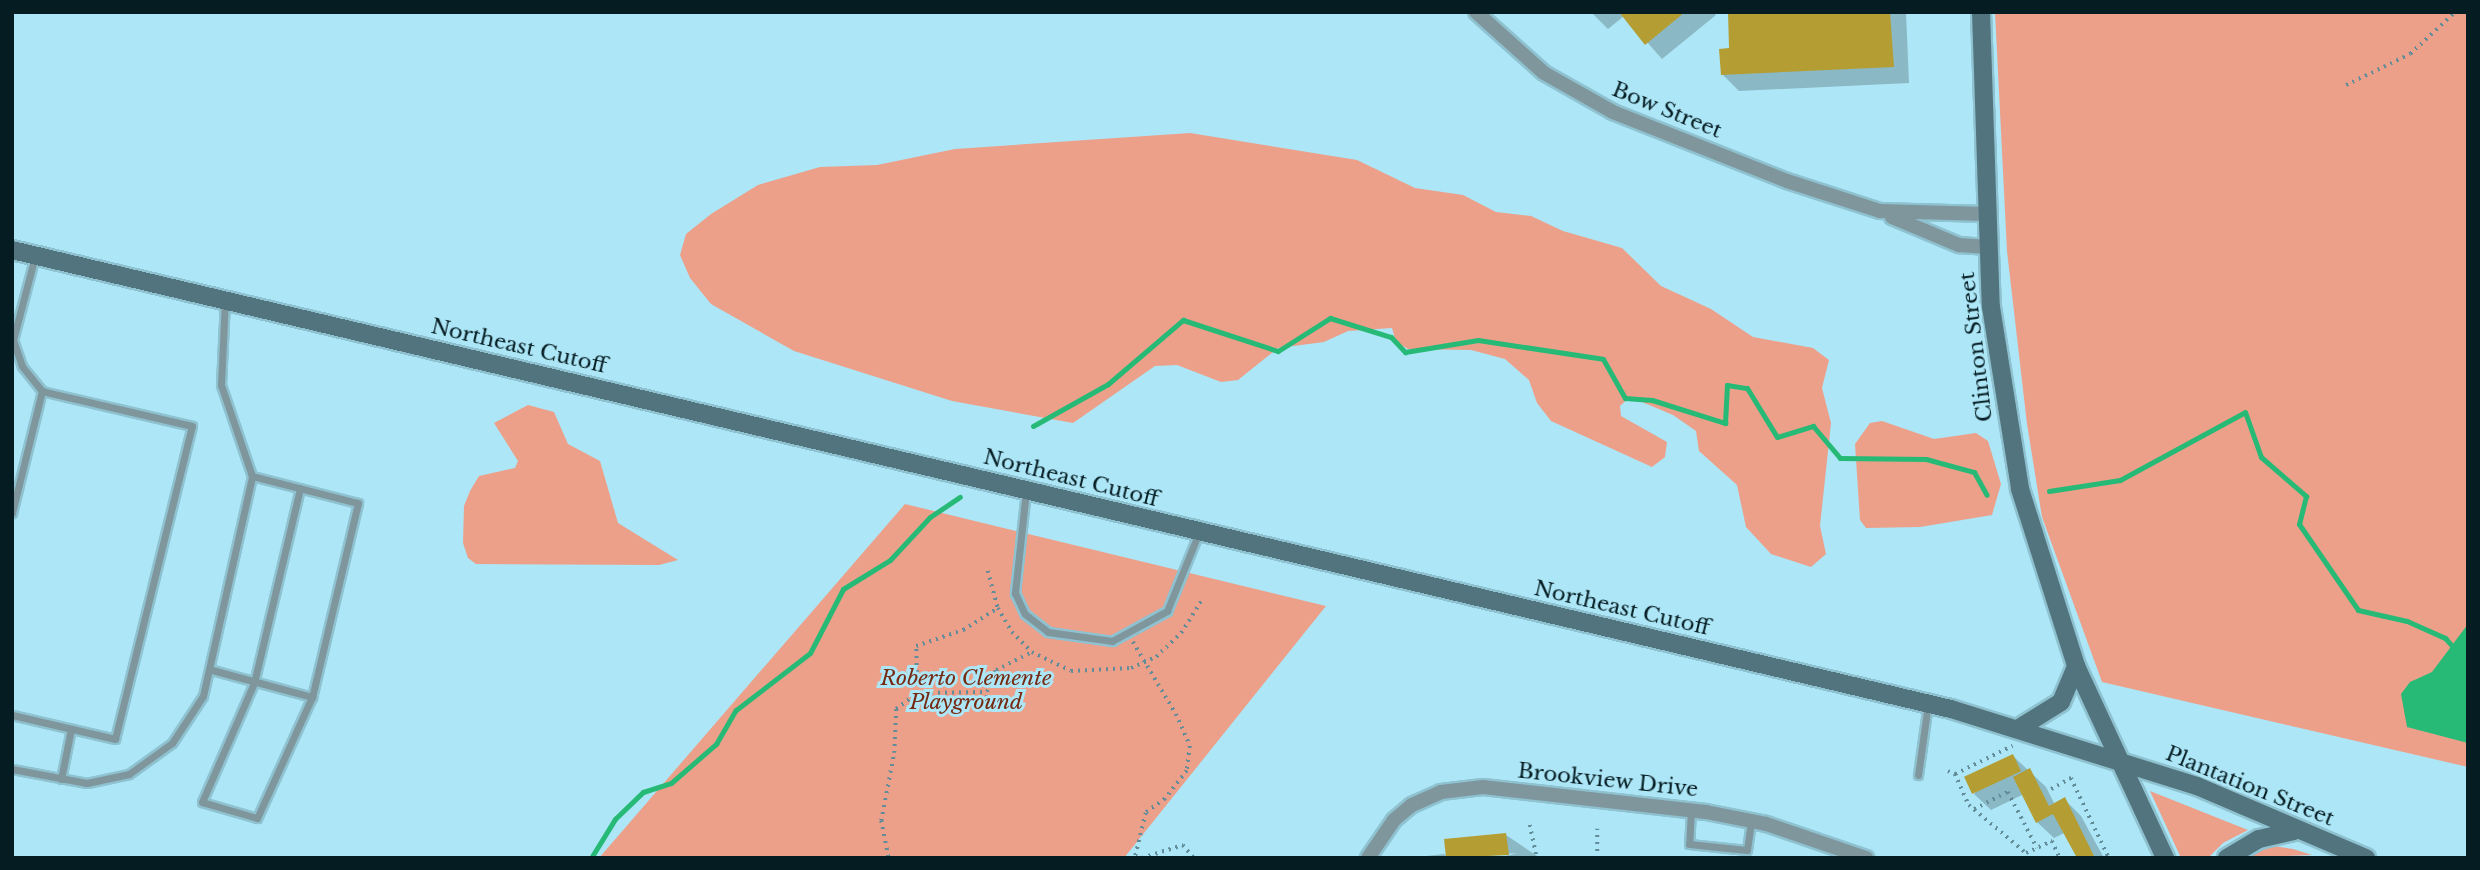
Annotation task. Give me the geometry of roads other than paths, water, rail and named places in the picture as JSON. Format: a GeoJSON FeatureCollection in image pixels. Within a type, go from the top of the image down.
{"type":"FeatureCollection","features":[{"type":"Feature","properties":{"kind":"main road","name":"Clinton Street"},"geometry":{"type":"LineString","coordinates":[[1981,12],[1991,307],[2020,489],[2076,666],[2116,758],[2165,858]]}},
{"type":"Feature","properties":{"kind":"main road","name":"Northeast Cutoff"},"geometry":{"type":"LineString","coordinates":[[12,250],[1928,703],[2021,727],[2116,758]]}},
{"type":"Feature","properties":{"kind":"main road"},"geometry":{"type":"LineString","coordinates":[[2021,727],[2061,702],[2076,666]]}},
{"type":"Feature","properties":{"kind":"main road","name":"Plantation Street"},"geometry":{"type":"LineString","coordinates":[[2116,758],[2197,786],[2354,856]]}},
{"type":"Feature","properties":{"kind":"main road"},"geometry":{"type":"LineString","coordinates":[[2227,858],[2259,839],[2294,831]]}},
{"type":"Feature","properties":{"kind":"street","name":"Bow Street"},"geometry":{"type":"LineString","coordinates":[[1476,12],[1544,73],[1592,102],[1787,181],[1865,206],[1959,245],[1989,247]]}},
{"type":"Feature","properties":{"kind":"street","name":"Bow Street"},"geometry":{"type":"LineString","coordinates":[[1865,206],[1907,214],[1986,214]]}},
{"type":"Feature","properties":{"kind":"street","name":"Brookview Drive"},"geometry":{"type":"LineString","coordinates":[[1368,858],[1388,827],[1412,805],[1461,789],[1483,787],[1691,810],[1751,821],[1857,856]]}},
{"type":"Feature","properties":{"kind":"lane"},"geometry":{"type":"LineString","coordinates":[[12,715],[115,738],[192,426],[41,391],[22,366],[13,340],[36,255]]}},
{"type":"Feature","properties":{"kind":"lane"},"geometry":{"type":"LineString","coordinates":[[12,769],[61,779],[109,780],[152,761],[189,723],[212,670],[252,476],[221,385],[226,300]]}},
{"type":"Feature","properties":{"kind":"lane"},"geometry":{"type":"LineString","coordinates":[[12,513],[41,391]]}},
{"type":"Feature","properties":{"kind":"lane"},"geometry":{"type":"LineString","coordinates":[[252,476],[300,488],[358,503],[312,697],[257,818],[202,803],[254,682],[300,488]]}},
{"type":"Feature","properties":{"kind":"lane"},"geometry":{"type":"LineString","coordinates":[[1026,491],[1015,593],[1025,614],[1048,632],[1112,641],[1167,611],[1199,532]]}},
{"type":"Feature","properties":{"kind":"lane"},"geometry":{"type":"LineString","coordinates":[[212,670],[312,697]]}},
{"type":"Feature","properties":{"kind":"lane"},"geometry":{"type":"LineString","coordinates":[[1917,775],[1928,703]]}},
{"type":"Feature","properties":{"kind":"lane"},"geometry":{"type":"LineString","coordinates":[[61,779],[71,729]]}},
{"type":"Feature","properties":{"kind":"lane"},"geometry":{"type":"LineString","coordinates":[[1691,810],[1689,844],[1747,850],[1751,821]]}},
{"type":"Feature","properties":{"kind":"waterway"},"geometry":{"type":"LineString","coordinates":[[1033,426],[1108,384],[1183,320],[1278,351],[1330,318],[1391,337],[1405,352],[1478,340],[1603,359],[1625,398],[1652,400],[1725,423],[1727,385],[1747,388],[1777,437],[1813,426],[1840,458],[1926,459],[1974,472],[1987,495]]}},
{"type":"Feature","properties":{"kind":"waterway"},"geometry":{"type":"LineString","coordinates":[[2049,491],[2120,480],[2245,412],[2261,457],[2306,496],[2299,524],[2358,610],[2407,621],[2445,638],[2454,648]]}},
{"type":"Feature","properties":{"kind":"waterway"},"geometry":{"type":"LineString","coordinates":[[591,858],[615,819],[643,792],[671,783],[716,744],[736,710],[810,653],[843,589],[890,560],[930,517],[960,497]]}},
{"type":"Feature","properties":{"kind":"park label","name":"Roberto Clemente Playground"},"geometry":{"type":"Point","coordinates":[966,690]}}]}
